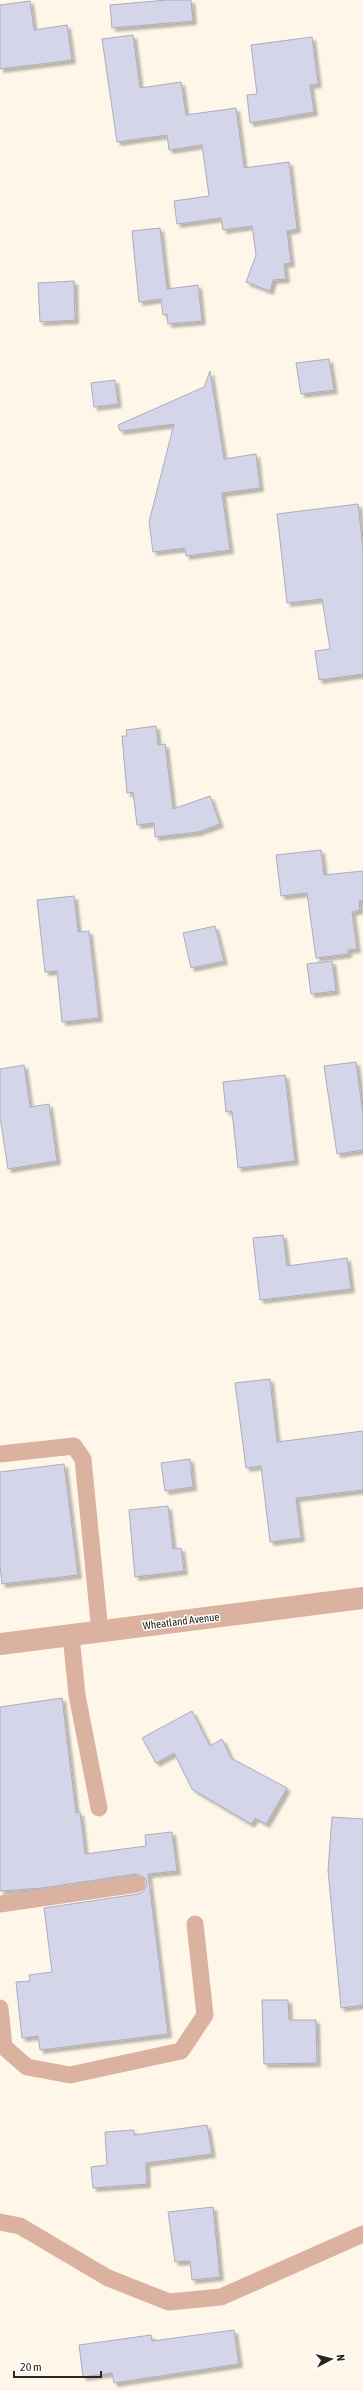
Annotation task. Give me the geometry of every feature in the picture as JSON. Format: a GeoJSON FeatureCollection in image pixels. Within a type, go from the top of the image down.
{"type":"FeatureCollection","features":[{"type":"Feature","properties":{"kind":"street","name":"Wheatland Avenue"},"geometry":{"type":"LineString","coordinates":[[0,1644],[363,1598]]}},
{"type":"Feature","properties":{"kind":"lane"},"geometry":{"type":"LineString","coordinates":[[0,1454],[74,1446],[83,1459],[100,1632]]}},
{"type":"Feature","properties":{"kind":"lane"},"geometry":{"type":"LineString","coordinates":[[71,1636],[77,1695],[99,1808]]}},
{"type":"Feature","properties":{"kind":"lane"},"geometry":{"type":"LineString","coordinates":[[0,1904],[137,1884]]}},
{"type":"Feature","properties":{"kind":"lane"},"geometry":{"type":"LineString","coordinates":[[0,2008],[4,2047],[27,2067],[70,2075],[181,2051],[205,2015],[195,1924]]}},
{"type":"Feature","properties":{"kind":"lane"},"geometry":{"type":"LineString","coordinates":[[0,2222],[20,2226],[108,2278],[169,2302],[221,2297],[363,2234]]}},
{"type":"Feature","properties":{"kind":"building"},"geometry":{"type":"Polygon","coordinates":[[[167,0],[191,0],[193,21],[112,28],[110,5],[167,0]]]}},
{"type":"Feature","properties":{"kind":"building"},"geometry":{"type":"Polygon","coordinates":[[[30,1],[34,30],[67,25],[72,60],[0,69],[0,5],[30,1]]]}},
{"type":"Feature","properties":{"kind":"building"},"geometry":{"type":"Polygon","coordinates":[[[133,35],[140,88],[181,82],[186,115],[236,108],[244,168],[289,162],[297,229],[287,231],[291,263],[284,264],[286,279],[273,280],[270,291],[246,282],[256,255],[252,226],[223,230],[221,218],[177,224],[174,201],[209,196],[202,145],[169,150],[167,135],[117,142],[102,39],[133,35]]]}},
{"type":"Feature","properties":{"kind":"building"},"geometry":{"type":"Polygon","coordinates":[[[312,37],[318,84],[310,85],[314,112],[250,123],[247,95],[257,94],[251,45],[312,37]]]}},
{"type":"Feature","properties":{"kind":"building"},"geometry":{"type":"Polygon","coordinates":[[[160,228],[167,289],[198,285],[202,321],[168,324],[167,314],[163,315],[161,299],[139,302],[132,231],[160,228]]]}},
{"type":"Feature","properties":{"kind":"building"},"geometry":{"type":"Polygon","coordinates":[[[74,281],[75,320],[40,322],[38,283],[74,281]]]}},
{"type":"Feature","properties":{"kind":"building"},"geometry":{"type":"Polygon","coordinates":[[[329,359],[334,390],[301,394],[296,363],[329,359]]]}},
{"type":"Feature","properties":{"kind":"building"},"geometry":{"type":"Polygon","coordinates":[[[210,371],[224,459],[256,454],[260,488],[222,493],[230,550],[186,556],[185,548],[153,552],[149,522],[174,424],[120,431],[118,425],[204,387],[210,371]]]}},
{"type":"Feature","properties":{"kind":"building"},"geometry":{"type":"Polygon","coordinates":[[[115,380],[118,404],[94,407],[91,383],[115,380]]]}},
{"type":"Feature","properties":{"kind":"building"},"geometry":{"type":"Polygon","coordinates":[[[358,504],[363,549],[363,674],[319,680],[315,651],[330,649],[322,599],[287,603],[277,514],[358,504]]]}},
{"type":"Feature","properties":{"kind":"building"},"geometry":{"type":"Polygon","coordinates":[[[156,726],[158,745],[165,744],[173,809],[210,796],[220,824],[198,832],[155,837],[154,823],[137,825],[133,792],[127,793],[122,736],[127,736],[126,730],[156,726]]]}},
{"type":"Feature","properties":{"kind":"building"},"geometry":{"type":"Polygon","coordinates":[[[321,850],[324,875],[363,871],[363,900],[359,901],[360,910],[352,912],[357,949],[348,950],[348,954],[316,958],[307,893],[281,896],[276,855],[321,850]]]}},
{"type":"Feature","properties":{"kind":"building"},"geometry":{"type":"Polygon","coordinates":[[[74,896],[78,932],[89,931],[99,1018],[62,1022],[57,971],[45,972],[37,900],[74,896]]]}},
{"type":"Feature","properties":{"kind":"building"},"geometry":{"type":"Polygon","coordinates":[[[215,926],[224,961],[191,968],[183,933],[215,926]]]}},
{"type":"Feature","properties":{"kind":"building"},"geometry":{"type":"Polygon","coordinates":[[[332,961],[336,991],[311,994],[307,964],[332,961]]]}},
{"type":"Feature","properties":{"kind":"building"},"geometry":{"type":"Polygon","coordinates":[[[356,1062],[363,1115],[363,1150],[337,1154],[324,1066],[356,1062]]]}},
{"type":"Feature","properties":{"kind":"building"},"geometry":{"type":"Polygon","coordinates":[[[24,1065],[30,1107],[49,1104],[57,1161],[8,1169],[0,1117],[0,1069],[24,1065]]]}},
{"type":"Feature","properties":{"kind":"building"},"geometry":{"type":"Polygon","coordinates":[[[285,1075],[295,1161],[238,1168],[232,1111],[226,1112],[223,1082],[285,1075]]]}},
{"type":"Feature","properties":{"kind":"building"},"geometry":{"type":"Polygon","coordinates":[[[283,1235],[287,1266],[347,1258],[351,1289],[260,1300],[253,1238],[283,1235]]]}},
{"type":"Feature","properties":{"kind":"building"},"geometry":{"type":"Polygon","coordinates":[[[270,1379],[277,1442],[363,1431],[363,1490],[296,1498],[301,1538],[270,1542],[261,1466],[246,1468],[235,1383],[270,1379]]]}},
{"type":"Feature","properties":{"kind":"building"},"geometry":{"type":"Polygon","coordinates":[[[190,1459],[193,1487],[165,1491],[161,1463],[190,1459]]]}},
{"type":"Feature","properties":{"kind":"building"},"geometry":{"type":"Polygon","coordinates":[[[64,1464],[78,1575],[2,1584],[0,1566],[0,1472],[64,1464]]]}},
{"type":"Feature","properties":{"kind":"building"},"geometry":{"type":"Polygon","coordinates":[[[168,1506],[173,1549],[181,1548],[184,1571],[135,1577],[129,1510],[168,1506]]]}},
{"type":"Feature","properties":{"kind":"building"},"geometry":{"type":"Polygon","coordinates":[[[62,1698],[76,1813],[80,1812],[85,1854],[146,1846],[145,1835],[172,1832],[177,1871],[148,1874],[168,2034],[40,2050],[38,2036],[22,2038],[16,1982],[30,1981],[29,1975],[52,1972],[44,1908],[138,1894],[143,1892],[147,1883],[145,1878],[136,1874],[42,1888],[0,1891],[0,1707],[62,1698]]]}},
{"type":"Feature","properties":{"kind":"building"},"geometry":{"type":"Polygon","coordinates":[[[192,1711],[210,1746],[222,1739],[231,1758],[287,1788],[266,1824],[255,1818],[251,1824],[192,1789],[174,1753],[156,1763],[142,1738],[192,1711]]]}},
{"type":"Feature","properties":{"kind":"building"},"geometry":{"type":"Polygon","coordinates":[[[332,1817],[363,1819],[363,2005],[341,2008],[328,1870],[332,1817]]]}},
{"type":"Feature","properties":{"kind":"building"},"geometry":{"type":"Polygon","coordinates":[[[262,2000],[288,2000],[289,2020],[316,2020],[317,2063],[264,2064],[262,2000]]]}},
{"type":"Feature","properties":{"kind":"building"},"geometry":{"type":"Polygon","coordinates":[[[207,2125],[212,2154],[146,2163],[147,2184],[93,2188],[91,2167],[107,2165],[105,2132],[134,2130],[134,2135],[207,2125]]]}},
{"type":"Feature","properties":{"kind":"building"},"geometry":{"type":"Polygon","coordinates":[[[213,2207],[220,2277],[192,2280],[190,2261],[175,2262],[168,2212],[213,2207]]]}},
{"type":"Feature","properties":{"kind":"building"},"geometry":{"type":"Polygon","coordinates":[[[234,2330],[239,2364],[114,2383],[112,2373],[83,2377],[79,2345],[151,2335],[152,2341],[234,2330]]]}}]}
